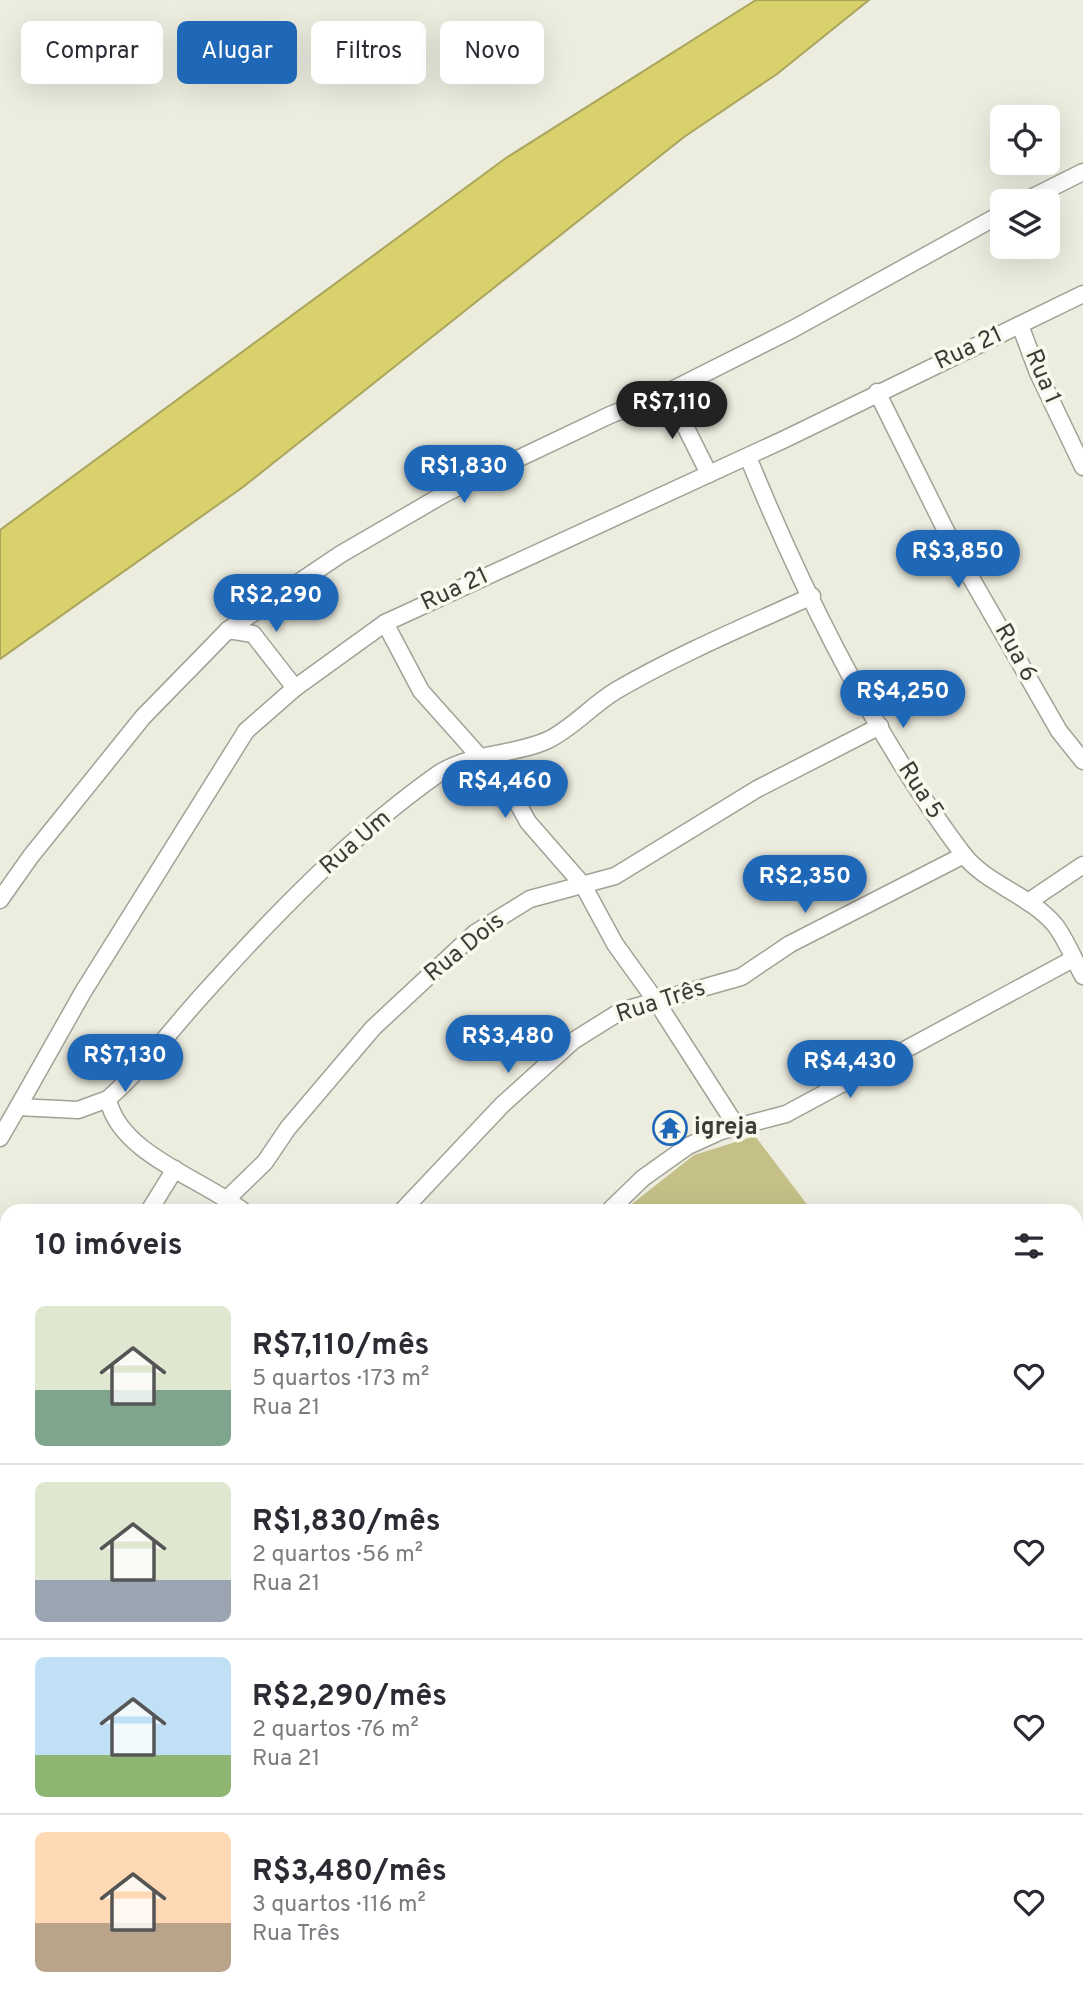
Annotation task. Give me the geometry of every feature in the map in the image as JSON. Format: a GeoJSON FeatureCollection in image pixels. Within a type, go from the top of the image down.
{"type":"FeatureCollection","features":[{"type":"Feature","properties":{"kind":"street"},"geometry":{"type":"LineString","coordinates":[[1049,189],[1083,172]]}},
{"type":"Feature","properties":{"kind":"street"},"geometry":{"type":"LineString","coordinates":[[0,900],[31,856],[144,717],[228,630],[341,554],[446,493],[610,415],[668,392],[793,329],[990,220]]}},
{"type":"Feature","properties":{"kind":"street","name":"Rua 21"},"geometry":{"type":"LineString","coordinates":[[0,1138],[83,992],[246,731],[295,688],[385,623],[748,457],[1083,294]]}},
{"type":"Feature","properties":{"kind":"street","name":"Rua 1"},"geometry":{"type":"LineString","coordinates":[[1020,325],[1038,373],[1083,467]]}},
{"type":"Feature","properties":{"kind":"street"},"geometry":{"type":"LineString","coordinates":[[668,392],[709,474]]}},
{"type":"Feature","properties":{"kind":"street","name":"Rua 6"},"geometry":{"type":"LineString","coordinates":[[877,392],[959,557],[1059,732],[1083,761]]}},
{"type":"Feature","properties":{"kind":"street","name":"Rua 5"},"geometry":{"type":"LineString","coordinates":[[748,457],[780,535],[880,726],[932,812],[970,863],[1028,902],[1055,926],[1083,976]]}},
{"type":"Feature","properties":{"kind":"street","name":"Rua Um"},"geometry":{"type":"LineString","coordinates":[[108,1099],[137,1073],[273,916],[365,832],[440,773],[477,757],[511,753],[550,739],[613,692],[642,676],[812,596]]}},
{"type":"Feature","properties":{"kind":"street"},"geometry":{"type":"LineString","coordinates":[[385,623],[421,691],[477,757],[512,793],[528,822],[583,886],[615,944],[656,1001],[737,1127]]}},
{"type":"Feature","properties":{"kind":"street"},"geometry":{"type":"LineString","coordinates":[[228,630],[253,634],[295,688]]}},
{"type":"Feature","properties":{"kind":"street","name":"Rua Dois"},"geometry":{"type":"LineString","coordinates":[[226,1200],[265,1162],[288,1128],[373,1028],[475,933],[530,899],[615,876],[757,789],[880,726]]}},
{"type":"Feature","properties":{"kind":"street","name":"Rua Três"},"geometry":{"type":"LineString","coordinates":[[409,1204],[502,1105],[573,1041],[621,1011],[741,977],[790,944],[964,855]]}},
{"type":"Feature","properties":{"kind":"street"},"geometry":{"type":"LineString","coordinates":[[1028,902],[1083,865]]}},
{"type":"Feature","properties":{"kind":"street"},"geometry":{"type":"LineString","coordinates":[[616,1204],[643,1178],[688,1146],[737,1127],[786,1114],[1073,959]]}},
{"type":"Feature","properties":{"kind":"street"},"geometry":{"type":"LineString","coordinates":[[18,1107],[78,1110],[108,1099],[111,1113],[127,1134],[175,1169],[232,1204]]}},
{"type":"Feature","properties":{"kind":"street"},"geometry":{"type":"LineString","coordinates":[[153,1204],[175,1169]]}},
{"type":"Feature","properties":{"kind":"shaded area"},"geometry":{"type":"Polygon","coordinates":[[[756,0],[869,0],[777,74],[684,137],[243,487],[0,659],[0,530],[506,158],[756,0]]]}},
{"type":"Feature","properties":{"kind":"shaded area"},"geometry":{"type":"Polygon","coordinates":[[[755,1136],[807,1204],[632,1204],[694,1155],[755,1136]]]}},
{"type":"Feature","properties":{"kind":"place","name":"igreja"},"geometry":{"type":"Point","coordinates":[670,1128]}}]}
